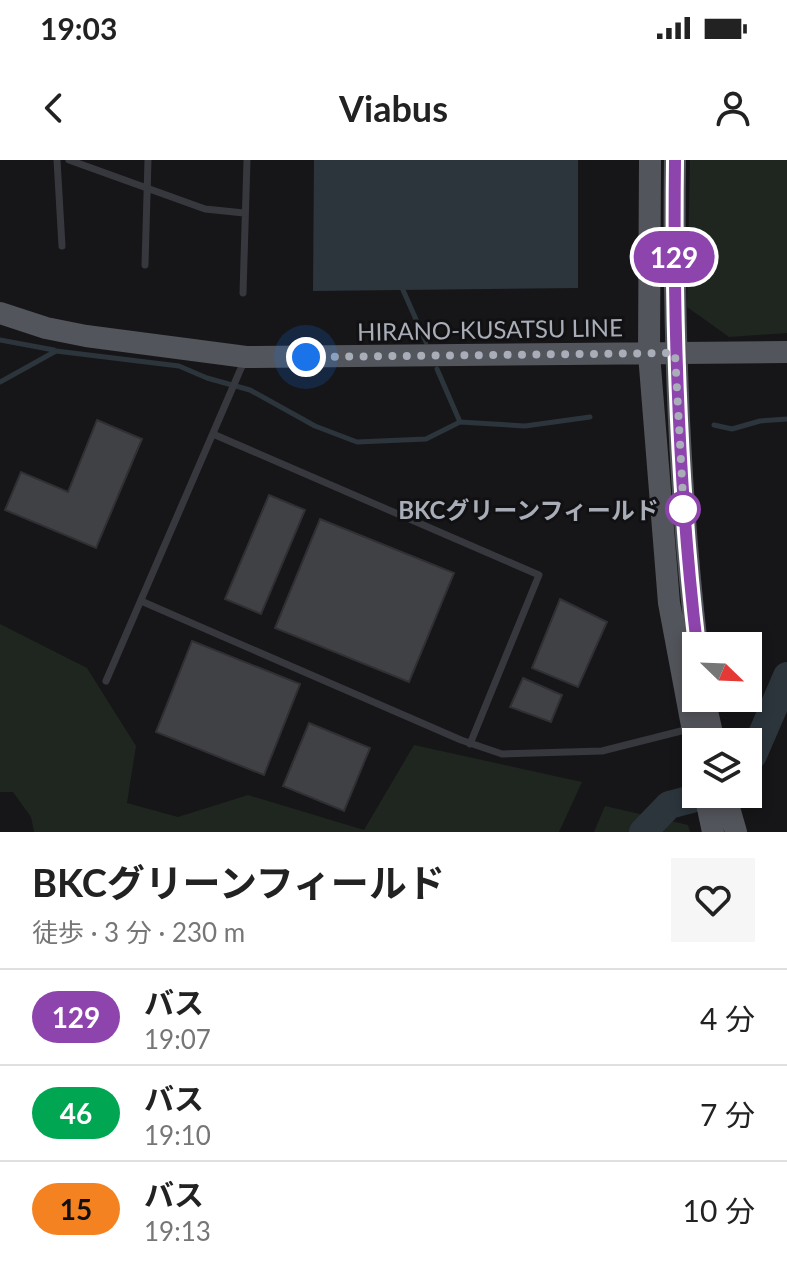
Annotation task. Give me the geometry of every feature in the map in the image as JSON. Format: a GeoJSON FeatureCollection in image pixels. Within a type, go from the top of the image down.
{"type":"FeatureCollection","features":[{"type":"Feature","properties":{"kind":"main road"},"geometry":{"type":"LineString","coordinates":[[650,160],[649,354],[669,603],[692,728]]}},
{"type":"Feature","properties":{"kind":"main road"},"geometry":{"type":"LineString","coordinates":[[675,160],[675,353],[681,487],[696,632]]}},
{"type":"Feature","properties":{"kind":"main road","name":"HIRANO-KUSATSU LINE"},"geometry":{"type":"LineString","coordinates":[[0,313],[86,336],[241,366],[675,353]]}},
{"type":"Feature","properties":{"kind":"main road"},"geometry":{"type":"LineString","coordinates":[[675,353],[787,352]]}},
{"type":"Feature","properties":{"kind":"main road"},"geometry":{"type":"LineString","coordinates":[[708,808],[713,832]]}},
{"type":"Feature","properties":{"kind":"main road"},"geometry":{"type":"LineString","coordinates":[[729,808],[736,832]]}},
{"type":"Feature","properties":{"kind":"lane"},"geometry":{"type":"LineString","coordinates":[[57,160],[62,246]]}},
{"type":"Feature","properties":{"kind":"lane"},"geometry":{"type":"LineString","coordinates":[[69,160],[205,209],[244,213]]}},
{"type":"Feature","properties":{"kind":"lane"},"geometry":{"type":"LineString","coordinates":[[145,265],[148,160]]}},
{"type":"Feature","properties":{"kind":"lane"},"geometry":{"type":"LineString","coordinates":[[243,293],[247,160]]}},
{"type":"Feature","properties":{"kind":"lane"},"geometry":{"type":"LineString","coordinates":[[106,681],[241,366]]}},
{"type":"Feature","properties":{"kind":"lane"},"geometry":{"type":"LineString","coordinates":[[213,434],[539,575],[470,744]]}},
{"type":"Feature","properties":{"kind":"lane"},"geometry":{"type":"LineString","coordinates":[[141,601],[470,744],[502,754],[602,751],[682,740]]}},
{"type":"Feature","properties":{"kind":"shaded area"},"geometry":{"type":"Polygon","coordinates":[[[314,160],[578,160],[578,288],[313,291],[314,160]]]}},
{"type":"Feature","properties":{"kind":"shaded area"},"geometry":{"type":"Polygon","coordinates":[[[690,160],[787,160],[787,333],[729,337],[687,307],[690,160]]]}},
{"type":"Feature","properties":{"kind":"shaded area"},"geometry":{"type":"Polygon","coordinates":[[[0,624],[87,668],[136,746],[127,803],[178,817],[248,795],[364,830],[414,745],[582,782],[559,832],[34,832],[31,817],[13,792],[0,792],[0,624]]]}},
{"type":"Feature","properties":{"kind":"shaded area"},"geometry":{"type":"Polygon","coordinates":[[[605,806],[688,825],[690,832],[594,832],[605,806]]]}},
{"type":"Feature","properties":{"kind":"building"},"geometry":{"type":"Polygon","coordinates":[[[97,420],[142,439],[96,548],[5,510],[21,472],[68,492],[97,420]]]}},
{"type":"Feature","properties":{"kind":"building"},"geometry":{"type":"Polygon","coordinates":[[[269,495],[305,510],[261,614],[225,599],[269,495]]]}},
{"type":"Feature","properties":{"kind":"building"},"geometry":{"type":"Polygon","coordinates":[[[320,519],[454,573],[409,682],[275,628],[320,519]]]}},
{"type":"Feature","properties":{"kind":"building"},"geometry":{"type":"Polygon","coordinates":[[[560,599],[607,622],[578,687],[532,668],[560,599]]]}},
{"type":"Feature","properties":{"kind":"building"},"geometry":{"type":"Polygon","coordinates":[[[192,641],[300,684],[264,775],[156,732],[192,641]]]}},
{"type":"Feature","properties":{"kind":"building"},"geometry":{"type":"Polygon","coordinates":[[[523,678],[562,695],[551,722],[510,707],[523,678]]]}},
{"type":"Feature","properties":{"kind":"building"},"geometry":{"type":"Polygon","coordinates":[[[309,723],[370,748],[344,811],[283,786],[309,723]]]}},
{"type":"Feature","properties":{"kind":"waterway"},"geometry":{"type":"LineString","coordinates":[[403,290],[426,342]]}},
{"type":"Feature","properties":{"kind":"waterway"},"geometry":{"type":"LineString","coordinates":[[0,340],[54,350]]}},
{"type":"Feature","properties":{"kind":"waterway"},"geometry":{"type":"LineString","coordinates":[[0,382],[56,351],[179,366],[207,378],[250,390],[315,426],[357,442],[426,439],[460,422],[525,426],[590,417]]}},
{"type":"Feature","properties":{"kind":"waterway"},"geometry":{"type":"LineString","coordinates":[[437,369],[460,422]]}},
{"type":"Feature","properties":{"kind":"waterway"},"geometry":{"type":"LineString","coordinates":[[714,425],[732,429],[760,421],[787,419]]}},
{"type":"Feature","properties":{"kind":"waterway"},"geometry":{"type":"LineString","coordinates":[[762,734],[787,676]]}},
{"type":"Feature","properties":{"kind":"waterway"},"geometry":{"type":"LineString","coordinates":[[643,832],[669,805],[682,802]]}},
{"type":"Feature","properties":{"kind":"bus line","name":"129"},"geometry":{"type":"LineString","coordinates":[[675,160],[675,353],[681,487],[696,632]]}},
{"type":"Feature","properties":{"kind":"place","name":"BKCグリーンフィールド"},"geometry":{"type":"Point","coordinates":[683,509]}},
{"type":"Feature","properties":{"kind":"route"},"geometry":{"type":"LineString","coordinates":[[306,357],[675,353],[684,515],[683,509]]}}]}
